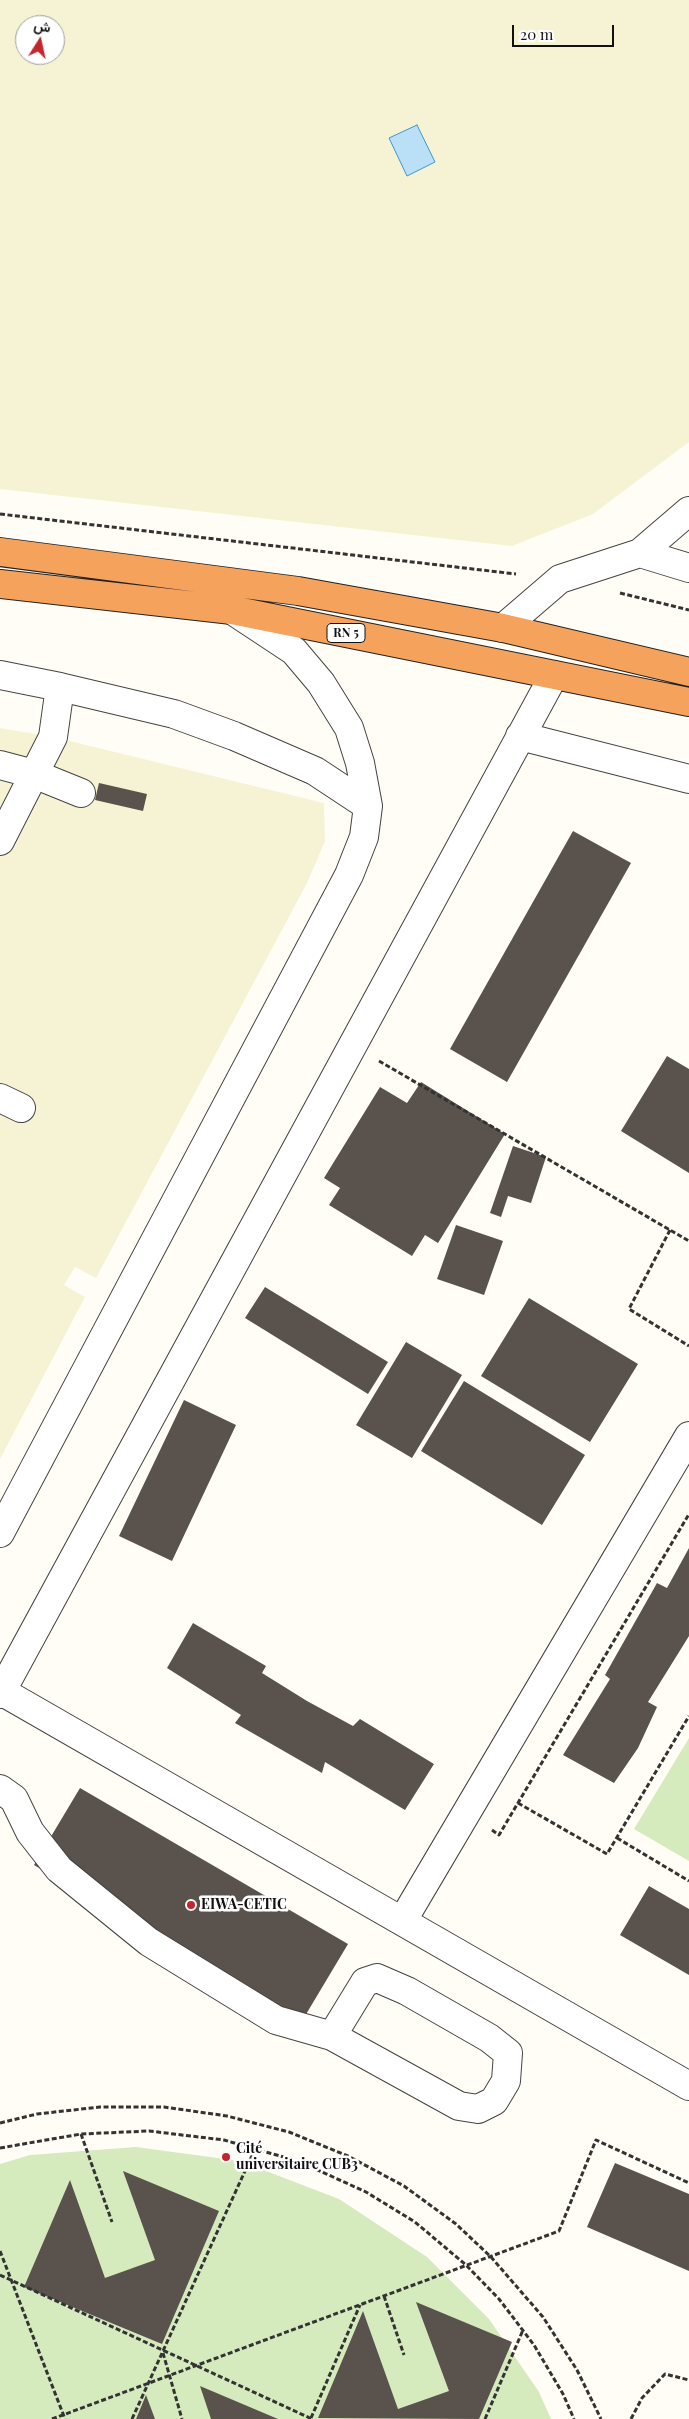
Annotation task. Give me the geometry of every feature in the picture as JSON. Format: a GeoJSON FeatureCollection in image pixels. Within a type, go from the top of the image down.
{"type":"FeatureCollection","features":[{"type":"Feature","properties":{"kind":"highway","name":"RN 5"},"geometry":{"type":"LineString","coordinates":[[0,552],[298,591],[503,628],[689,672]]}},
{"type":"Feature","properties":{"kind":"highway","name":"RN 5"},"geometry":{"type":"LineString","coordinates":[[0,584],[232,610],[689,702]]}},
{"type":"Feature","properties":{"kind":"street"},"geometry":{"type":"LineString","coordinates":[[503,628],[560,579],[640,553],[689,511]]}},
{"type":"Feature","properties":{"kind":"street"},"geometry":{"type":"LineString","coordinates":[[640,553],[689,568]]}},
{"type":"Feature","properties":{"kind":"street"},"geometry":{"type":"LineString","coordinates":[[0,1533],[349,875],[364,837],[368,806],[360,763],[349,728],[321,684],[294,651],[232,610]]}},
{"type":"Feature","properties":{"kind":"street"},"geometry":{"type":"LineString","coordinates":[[0,675],[174,714],[234,736],[315,772],[368,806]]}},
{"type":"Feature","properties":{"kind":"street"},"geometry":{"type":"LineString","coordinates":[[554,675],[1,1693],[403,1920],[689,2086]]}},
{"type":"Feature","properties":{"kind":"street"},"geometry":{"type":"LineString","coordinates":[[0,841],[53,737],[60,687]]}},
{"type":"Feature","properties":{"kind":"street"},"geometry":{"type":"LineString","coordinates":[[520,736],[689,780]]}},
{"type":"Feature","properties":{"kind":"street"},"geometry":{"type":"LineString","coordinates":[[0,764],[34,774],[81,793]]}},
{"type":"Feature","properties":{"kind":"street"},"geometry":{"type":"LineString","coordinates":[[403,1920],[689,1436]]}},
{"type":"Feature","properties":{"kind":"street"},"geometry":{"type":"LineString","coordinates":[[0,1789],[14,1800],[30,1832],[59,1869],[149,1942],[276,2020],[332,2036],[459,2106],[478,2109],[494,2101],[506,2081],[508,2053],[490,2038],[407,1991],[377,1978],[365,1982],[332,2036]]}},
{"type":"Feature","properties":{"kind":"path"},"geometry":{"type":"LineString","coordinates":[[0,514],[560,579]]}},
{"type":"Feature","properties":{"kind":"path"},"geometry":{"type":"LineString","coordinates":[[615,592],[689,610]]}},
{"type":"Feature","properties":{"kind":"path"},"geometry":{"type":"LineString","coordinates":[[352,1045],[689,1241]]}},
{"type":"Feature","properties":{"kind":"path"},"geometry":{"type":"LineString","coordinates":[[670,1230],[629,1309],[689,1346]]}},
{"type":"Feature","properties":{"kind":"path"},"geometry":{"type":"LineString","coordinates":[[466,1813],[499,1835],[689,1514]]}},
{"type":"Feature","properties":{"kind":"path"},"geometry":{"type":"LineString","coordinates":[[518,1803],[607,1854],[688,1718]]}},
{"type":"Feature","properties":{"kind":"path"},"geometry":{"type":"LineString","coordinates":[[616,1838],[689,1881]]}},
{"type":"Feature","properties":{"kind":"path"},"geometry":{"type":"LineString","coordinates":[[0,2123],[37,2114],[100,2107],[164,2107],[227,2116],[289,2132],[348,2156],[404,2186],[456,2224],[491,2256],[543,2317],[577,2370],[601,2419]]}},
{"type":"Feature","properties":{"kind":"path"},"geometry":{"type":"LineString","coordinates":[[0,2148],[81,2134],[149,2131],[224,2140],[298,2161],[366,2192],[415,2222],[466,2266],[499,2299],[523,2330],[558,2385],[574,2419]]}},
{"type":"Feature","properties":{"kind":"path"},"geometry":{"type":"LineString","coordinates":[[81,2134],[112,2222]]}},
{"type":"Feature","properties":{"kind":"path"},"geometry":{"type":"LineString","coordinates":[[52,2419],[64,2417],[148,2383],[559,2231],[596,2140],[689,2183]]}},
{"type":"Feature","properties":{"kind":"path"},"geometry":{"type":"LineString","coordinates":[[132,2419],[255,2148]]}},
{"type":"Feature","properties":{"kind":"path"},"geometry":{"type":"LineString","coordinates":[[0,2251],[64,2417]]}},
{"type":"Feature","properties":{"kind":"path"},"geometry":{"type":"LineString","coordinates":[[0,2276],[311,2419],[360,2305]]}},
{"type":"Feature","properties":{"kind":"path"},"geometry":{"type":"LineString","coordinates":[[384,2296],[404,2355]]}},
{"type":"Feature","properties":{"kind":"path"},"geometry":{"type":"LineString","coordinates":[[486,2419],[523,2330]]}},
{"type":"Feature","properties":{"kind":"path"},"geometry":{"type":"LineString","coordinates":[[162,2351],[182,2419]]}},
{"type":"Feature","properties":{"kind":"path"},"geometry":{"type":"LineString","coordinates":[[631,2419],[642,2398],[665,2374],[689,2380]]}},
{"type":"Feature","properties":{"kind":"shaded area"},"geometry":{"type":"Polygon","coordinates":[[[0,0],[689,0],[689,442],[593,514],[512,546],[0,489],[0,0]]]}},
{"type":"Feature","properties":{"kind":"shaded area"},"geometry":{"type":"Polygon","coordinates":[[[0,728],[53,737],[324,803],[325,841],[307,883],[96,1278],[75,1267],[64,1285],[85,1297],[0,1459],[0,728]]]}},
{"type":"Feature","properties":{"kind":"green space"},"geometry":{"type":"Polygon","coordinates":[[[689,1738],[689,1861],[634,1829],[689,1738]]]}},
{"type":"Feature","properties":{"kind":"green space"},"geometry":{"type":"Polygon","coordinates":[[[136,2147],[240,2161],[339,2199],[427,2257],[489,2319],[539,2392],[551,2419],[0,2419],[0,2164],[30,2155],[136,2147]]]}},
{"type":"Feature","properties":{"kind":"water"},"geometry":{"type":"Polygon","coordinates":[[[417,125],[435,162],[407,176],[389,138],[417,125]]]}},
{"type":"Feature","properties":{"kind":"building"},"geometry":{"type":"Polygon","coordinates":[[[99,783],[147,794],[143,811],[95,800],[99,783]]]}},
{"type":"Feature","properties":{"kind":"building"},"geometry":{"type":"Polygon","coordinates":[[[573,831],[631,863],[507,1082],[450,1049],[573,831]]]}},
{"type":"Feature","properties":{"kind":"building"},"geometry":{"type":"Polygon","coordinates":[[[667,1056],[689,1069],[689,1173],[621,1131],[667,1056]]]}},
{"type":"Feature","properties":{"kind":"building"},"geometry":{"type":"Polygon","coordinates":[[[421,1082],[505,1134],[438,1243],[425,1235],[412,1256],[329,1205],[340,1188],[324,1178],[380,1087],[407,1103],[421,1082]]]}},
{"type":"Feature","properties":{"kind":"building"},"geometry":{"type":"Polygon","coordinates":[[[513,1146],[546,1157],[531,1203],[508,1196],[501,1217],[490,1213],[513,1146]]]}},
{"type":"Feature","properties":{"kind":"building"},"geometry":{"type":"Polygon","coordinates":[[[456,1225],[503,1241],[484,1295],[437,1279],[456,1225]]]}},
{"type":"Feature","properties":{"kind":"building"},"geometry":{"type":"Polygon","coordinates":[[[265,1287],[388,1362],[368,1394],[245,1318],[265,1287]]]}},
{"type":"Feature","properties":{"kind":"building"},"geometry":{"type":"Polygon","coordinates":[[[529,1298],[638,1364],[590,1442],[481,1376],[529,1298]]]}},
{"type":"Feature","properties":{"kind":"building"},"geometry":{"type":"Polygon","coordinates":[[[406,1342],[462,1375],[412,1458],[356,1425],[406,1342]]]}},
{"type":"Feature","properties":{"kind":"building"},"geometry":{"type":"Polygon","coordinates":[[[464,1381],[585,1455],[542,1525],[421,1451],[464,1381]]]}},
{"type":"Feature","properties":{"kind":"building"},"geometry":{"type":"Polygon","coordinates":[[[184,1400],[236,1425],[172,1561],[119,1536],[184,1400]]]}},
{"type":"Feature","properties":{"kind":"building"},"geometry":{"type":"Polygon","coordinates":[[[689,1548],[689,1636],[648,1702],[657,1707],[638,1748],[614,1783],[563,1755],[610,1679],[605,1675],[657,1583],[667,1588],[689,1548]]]}},
{"type":"Feature","properties":{"kind":"building"},"geometry":{"type":"Polygon","coordinates":[[[193,1623],[266,1666],[262,1673],[307,1701],[353,1726],[360,1719],[434,1764],[405,1810],[325,1762],[322,1773],[235,1723],[241,1715],[167,1668],[193,1623]]]}},
{"type":"Feature","properties":{"kind":"building","name":"EIWA-CETIC"},"geometry":{"type":"Polygon","coordinates":[[[80,1788],[348,1944],[302,2021],[34,1865],[80,1788]]]}},
{"type":"Feature","properties":{"kind":"building"},"geometry":{"type":"Polygon","coordinates":[[[649,1886],[689,1909],[689,1975],[620,1935],[649,1886]]]}},
{"type":"Feature","properties":{"kind":"building"},"geometry":{"type":"Polygon","coordinates":[[[615,2163],[689,2194],[689,2271],[587,2227],[615,2163]]]}},
{"type":"Feature","properties":{"kind":"building"},"geometry":{"type":"Polygon","coordinates":[[[123,2171],[219,2211],[162,2344],[24,2287],[70,2180],[105,2278],[155,2260],[123,2171]]]}},
{"type":"Feature","properties":{"kind":"building"},"geometry":{"type":"Polygon","coordinates":[[[416,2302],[512,2342],[479,2419],[318,2418],[363,2311],[398,2409],[449,2391],[416,2302]]]}},
{"type":"Feature","properties":{"kind":"building"},"geometry":{"type":"Polygon","coordinates":[[[200,2386],[278,2419],[211,2419],[200,2386]]]}},
{"type":"Feature","properties":{"kind":"building"},"geometry":{"type":"Polygon","coordinates":[[[146,2395],[155,2419],[136,2419],[146,2395]]]}},
{"type":"Feature","properties":{"kind":"place","name":"EIWA-CETIC"},"geometry":{"type":"Point","coordinates":[191,1905]}},
{"type":"Feature","properties":{"kind":"place","name":"Cité universitaire CUB3"},"geometry":{"type":"Point","coordinates":[226,2157]}}]}
